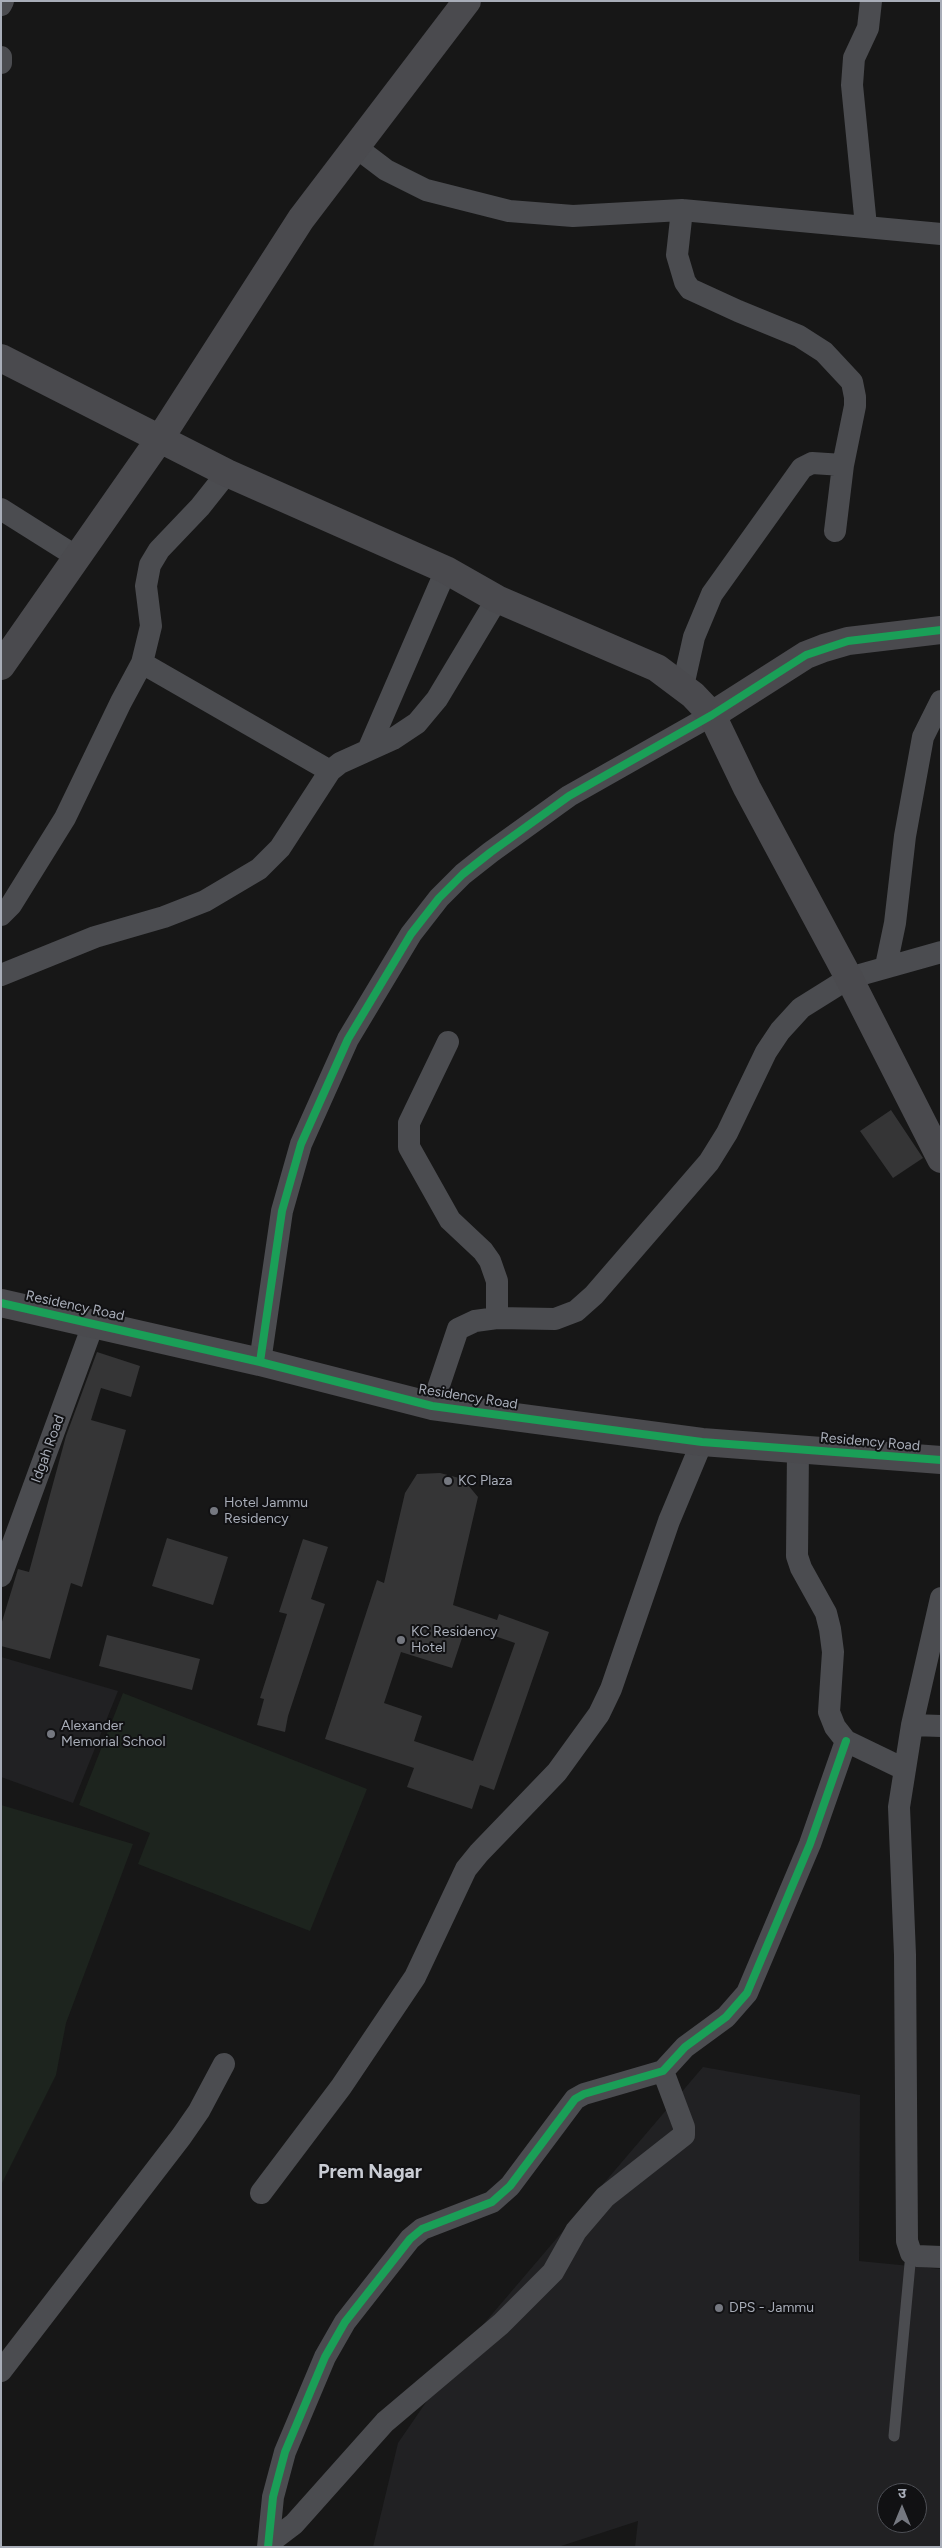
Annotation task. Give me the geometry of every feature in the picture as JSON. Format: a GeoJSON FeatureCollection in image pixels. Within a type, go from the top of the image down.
{"type":"FeatureCollection","features":[{"type":"Feature","properties":{"kind":"street"},"geometry":{"type":"LineString","coordinates":[[1,5],[3,1]]}},
{"type":"Feature","properties":{"kind":"street"},"geometry":{"type":"LineString","coordinates":[[4,656],[77,557],[159,440],[301,219],[357,148],[467,1]]}},
{"type":"Feature","properties":{"kind":"street"},"geometry":{"type":"LineString","coordinates":[[866,226],[852,85],[854,58],[868,28],[871,1]]}},
{"type":"Feature","properties":{"kind":"street"},"geometry":{"type":"LineString","coordinates":[[1,57],[1,63]]}},
{"type":"Feature","properties":{"kind":"street"},"geometry":{"type":"LineString","coordinates":[[357,148],[386,170],[426,190],[509,211],[574,216],[682,210],[941,234]]}},
{"type":"Feature","properties":{"kind":"street"},"geometry":{"type":"LineString","coordinates":[[682,210],[677,255],[685,282],[690,289],[799,336],[824,352],[852,382],[855,397],[854,406],[843,465],[835,531]]}},
{"type":"Feature","properties":{"kind":"street"},"geometry":{"type":"LineString","coordinates":[[1,358],[227,473],[446,570],[497,599],[657,668],[683,686],[712,715],[747,788],[849,978],[941,1159]]}},
{"type":"Feature","properties":{"kind":"street"},"geometry":{"type":"LineString","coordinates":[[683,686],[694,637],[712,594],[802,468],[812,463],[843,465]]}},
{"type":"Feature","properties":{"kind":"street"},"geometry":{"type":"LineString","coordinates":[[1,915],[11,905],[65,818],[142,663],[150,626],[146,586],[150,565],[159,550],[200,507],[227,473]]}},
{"type":"Feature","properties":{"kind":"street"},"geometry":{"type":"LineString","coordinates":[[1,508],[77,557]]}},
{"type":"Feature","properties":{"kind":"street"},"geometry":{"type":"LineString","coordinates":[[368,750],[446,570]]}},
{"type":"Feature","properties":{"kind":"street"},"geometry":{"type":"LineString","coordinates":[[1,975],[95,937],[196,904],[229,888],[259,869],[280,848],[330,771],[340,763],[393,739],[417,724],[437,699],[497,599]]}},
{"type":"Feature","properties":{"kind":"street"},"geometry":{"type":"LineString","coordinates":[[260,1362],[282,1211],[301,1144],[348,1039],[412,934],[439,898],[463,874],[491,852],[569,796],[712,715],[806,655],[848,641],[941,630]]}},
{"type":"Feature","properties":{"kind":"street"},"geometry":{"type":"LineString","coordinates":[[142,663],[330,771]]}},
{"type":"Feature","properties":{"kind":"street"},"geometry":{"type":"LineString","coordinates":[[886,966],[895,922],[905,836],[923,737],[941,701]]}},
{"type":"Feature","properties":{"kind":"street"},"geometry":{"type":"LineString","coordinates":[[432,1406],[458,1329],[474,1321],[497,1318],[555,1319],[576,1311],[594,1295],[709,1162],[727,1134],[780,1031],[801,1008],[849,978],[941,952]]}},
{"type":"Feature","properties":{"kind":"street"},"geometry":{"type":"LineString","coordinates":[[448,1042],[409,1122],[408,1147],[446,1214],[490,1261],[497,1281],[497,1318]]}},
{"type":"Feature","properties":{"kind":"street","name":"Residency Road"},"geometry":{"type":"LineString","coordinates":[[1,1303],[94,1322],[432,1406],[702,1442],[941,1460]]}},
{"type":"Feature","properties":{"kind":"street","name":"Idgah Road"},"geometry":{"type":"LineString","coordinates":[[1,1576],[94,1322]]}},
{"type":"Feature","properties":{"kind":"street"},"geometry":{"type":"LineString","coordinates":[[262,2193],[341,2087],[415,1977],[466,1869],[557,1772],[599,1714],[611,1688],[669,1521],[702,1442]]}},
{"type":"Feature","properties":{"kind":"street"},"geometry":{"type":"LineString","coordinates":[[798,1449],[797,1556],[801,1568],[826,1613],[833,1652],[829,1712],[835,1727],[846,1741],[904,1769]]}},
{"type":"Feature","properties":{"kind":"street"},"geometry":{"type":"LineString","coordinates":[[941,1598],[912,1724],[899,1806],[904,1955],[907,2241],[911,2253],[917,2256],[941,2257]]}},
{"type":"Feature","properties":{"kind":"street"},"geometry":{"type":"LineString","coordinates":[[912,1724],[941,1726]]}},
{"type":"Feature","properties":{"kind":"street"},"geometry":{"type":"LineString","coordinates":[[268,2545],[278,2473],[325,2357],[345,2322],[410,2239],[434,2224],[492,2202],[510,2186],[575,2100],[584,2094],[664,2071],[686,2047],[726,2017],[747,1993],[810,1844],[846,1741]]}},
{"type":"Feature","properties":{"kind":"street"},"geometry":{"type":"LineString","coordinates":[[1,2371],[181,2137],[199,2111],[224,2064]]}},
{"type":"Feature","properties":{"kind":"street"},"geometry":{"type":"LineString","coordinates":[[268,2545],[294,2524],[385,2422],[501,2324],[545,2280],[556,2266],[576,2231],[605,2197],[684,2136],[684,2127],[664,2071]]}},
{"type":"Feature","properties":{"kind":"lane"},"geometry":{"type":"LineString","coordinates":[[894,2436],[911,2253]]}},
{"type":"Feature","properties":{"kind":"shaded area","name":"Alexander Memorial School"},"geometry":{"type":"Polygon","coordinates":[[[1,1657],[118,1691],[73,1803],[1,1777],[1,1657]]]}},
{"type":"Feature","properties":{"kind":"shaded area"},"geometry":{"type":"Polygon","coordinates":[[[123,1693],[367,1789],[310,1931],[138,1864],[150,1833],[79,1805],[123,1693]]]}},
{"type":"Feature","properties":{"kind":"shaded area"},"geometry":{"type":"Polygon","coordinates":[[[1,1805],[133,1844],[66,2023],[56,2075],[1,2185],[1,1805]]]}},
{"type":"Feature","properties":{"kind":"shaded area","name":"DPS - Jammu"},"geometry":{"type":"Polygon","coordinates":[[[703,2067],[860,2095],[859,2261],[941,2269],[941,2547],[635,2547],[638,2521],[558,2547],[373,2547],[398,2443],[464,2347],[703,2067]]]}},
{"type":"Feature","properties":{"kind":"building"},"geometry":{"type":"Polygon","coordinates":[[[891,1110],[923,1158],[893,1178],[860,1131],[891,1110]]]}},
{"type":"Feature","properties":{"kind":"building"},"geometry":{"type":"Polygon","coordinates":[[[97,1352],[140,1366],[131,1397],[101,1388],[91,1420],[126,1430],[82,1587],[71,1583],[50,1659],[1,1646],[1,1625],[18,1569],[29,1572],[66,1436],[97,1352]]]}},
{"type":"Feature","properties":{"kind":"building"},"geometry":{"type":"Polygon","coordinates":[[[440,1473],[463,1479],[478,1497],[453,1605],[497,1620],[499,1614],[549,1632],[494,1790],[480,1785],[472,1809],[407,1787],[414,1768],[325,1739],[377,1580],[384,1583],[405,1493],[417,1474],[440,1473]],[[466,1626],[452,1668],[401,1652],[384,1703],[422,1716],[414,1741],[473,1761],[515,1643],[466,1626]]]}},
{"type":"Feature","properties":{"kind":"building"},"geometry":{"type":"Polygon","coordinates":[[[167,1538],[228,1557],[213,1605],[152,1586],[167,1538]]]}},
{"type":"Feature","properties":{"kind":"building"},"geometry":{"type":"Polygon","coordinates":[[[303,1539],[328,1547],[311,1599],[325,1604],[288,1716],[285,1732],[257,1725],[264,1699],[260,1698],[287,1614],[279,1612],[303,1539]]]}},
{"type":"Feature","properties":{"kind":"building"},"geometry":{"type":"Polygon","coordinates":[[[107,1635],[200,1659],[192,1690],[99,1666],[107,1635]]]}},
{"type":"Feature","properties":{"kind":"cycle path"},"geometry":{"type":"LineString","coordinates":[[260,1362],[282,1211],[301,1144],[348,1039],[411,934],[439,898],[463,874],[491,852],[569,796],[712,715],[806,655],[848,641],[941,630]]}},
{"type":"Feature","properties":{"kind":"cycle path"},"geometry":{"type":"LineString","coordinates":[[1,1303],[260,1362],[432,1406],[702,1442],[941,1460]]}},
{"type":"Feature","properties":{"kind":"cycle path"},"geometry":{"type":"LineString","coordinates":[[268,2547],[273,2497],[285,2452],[325,2357],[345,2322],[410,2239],[422,2229],[492,2202],[510,2186],[575,2099],[584,2094],[663,2071],[685,2047],[726,2017],[747,1993],[810,1844],[846,1741]]}},
{"type":"Feature","properties":{"kind":"place","name":"KC Plaza"},"geometry":{"type":"Point","coordinates":[448,1481]}},
{"type":"Feature","properties":{"kind":"place","name":"Hotel Jammu Residency"},"geometry":{"type":"Point","coordinates":[214,1511]}},
{"type":"Feature","properties":{"kind":"place","name":"KC Residency Hotel"},"geometry":{"type":"Point","coordinates":[401,1640]}},
{"type":"Feature","properties":{"kind":"place","name":"Alexander Memorial School"},"geometry":{"type":"Point","coordinates":[51,1734]}},
{"type":"Feature","properties":{"kind":"place","name":"DPS - Jammu"},"geometry":{"type":"Point","coordinates":[719,2308]}},
{"type":"Feature","properties":{"kind":"district","name":"Prem Nagar"},"geometry":{"type":"Point","coordinates":[370,2172]}}]}
